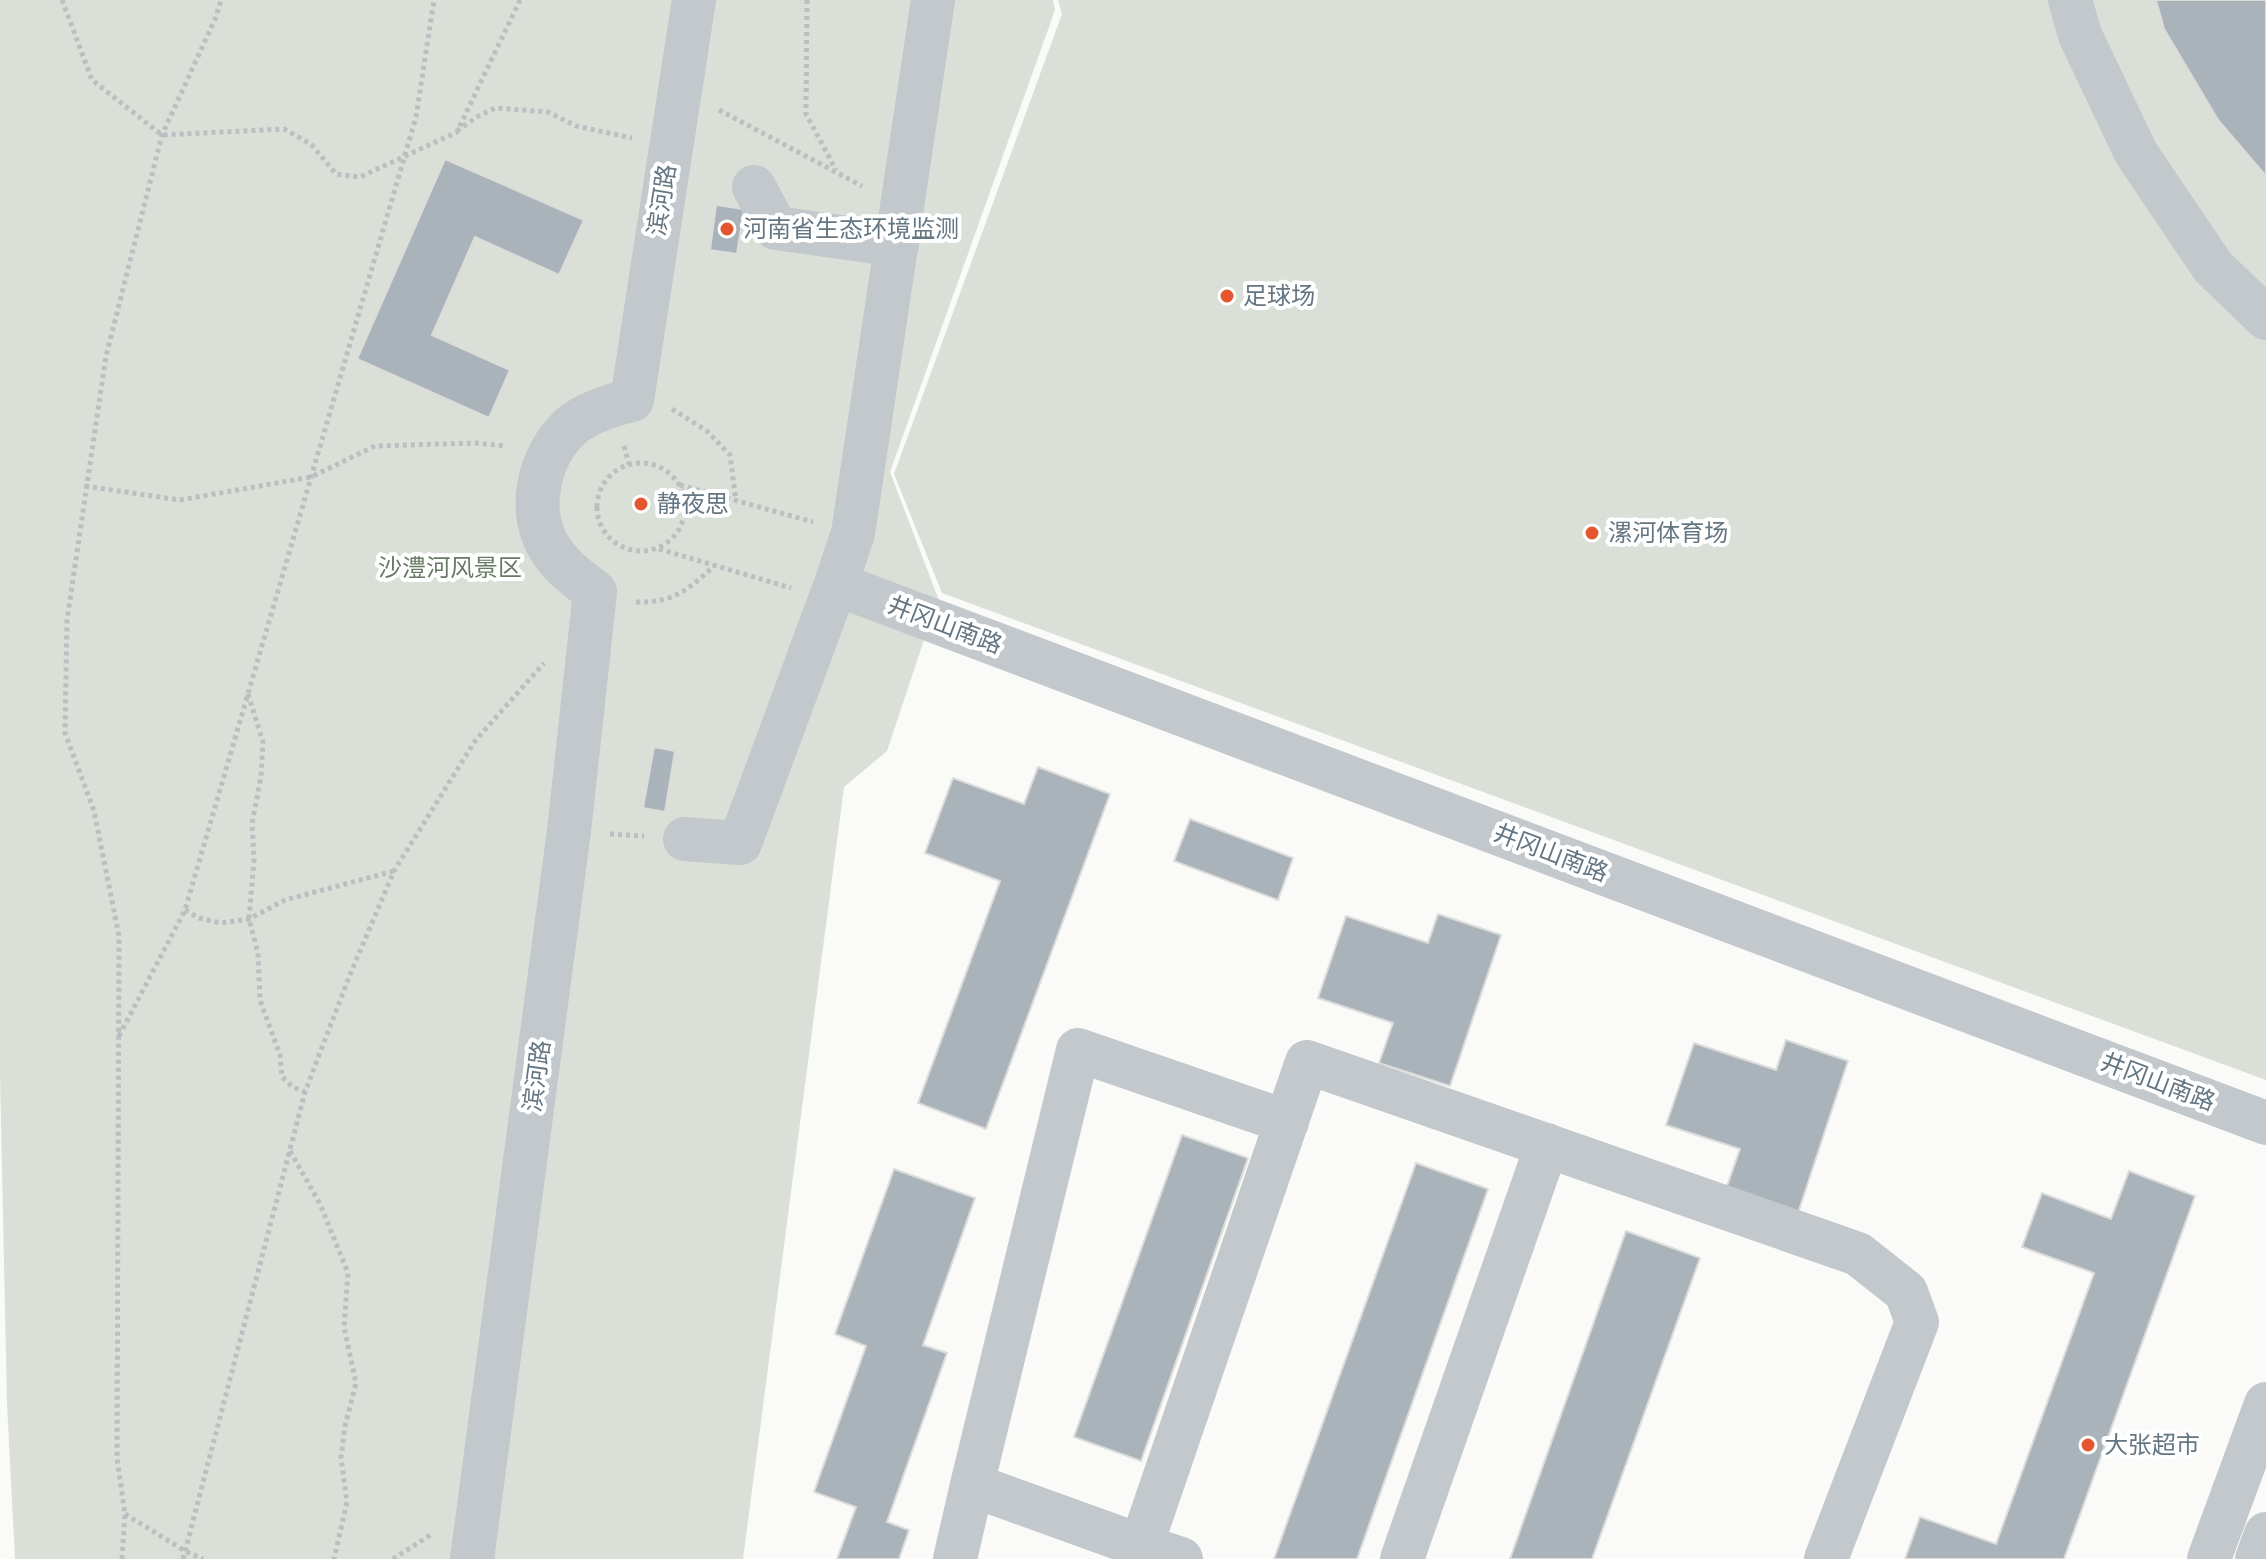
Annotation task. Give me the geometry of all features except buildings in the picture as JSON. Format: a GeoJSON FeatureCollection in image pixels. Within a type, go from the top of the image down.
{"type":"FeatureCollection","features":[{"type":"Feature","properties":{"kind":"street","name":"滨河路"},"geometry":{"type":"LineString","coordinates":[[632,400],[694,0]]}},
{"type":"Feature","properties":{"kind":"street"},"geometry":{"type":"LineString","coordinates":[[685,839],[740,843],[853,533],[933,0]]}},
{"type":"Feature","properties":{"kind":"street"},"geometry":{"type":"LineString","coordinates":[[2070,0],[2080,35],[2136,153],[2213,267],[2266,318]]}},
{"type":"Feature","properties":{"kind":"street"},"geometry":{"type":"LineString","coordinates":[[2089,0],[2101,44],[2163,156],[2241,259],[2266,281]]}},
{"type":"Feature","properties":{"kind":"street"},"geometry":{"type":"LineString","coordinates":[[754,187],[776,228],[900,227]]}},
{"type":"Feature","properties":{"kind":"street"},"geometry":{"type":"LineString","coordinates":[[593,608],[549,547],[538,515],[539,482],[551,451],[572,425],[612,405],[632,400]]}},
{"type":"Feature","properties":{"kind":"street","name":"井冈山南路"},"geometry":{"type":"LineString","coordinates":[[833,592],[2266,1123]]}},
{"type":"Feature","properties":{"kind":"street","name":"滨河路"},"geometry":{"type":"LineString","coordinates":[[472,1559],[569,831],[593,608]]}},
{"type":"Feature","properties":{"kind":"street"},"geometry":{"type":"LineString","coordinates":[[955,1559],[1078,1050],[1287,1122]]}},
{"type":"Feature","properties":{"kind":"street"},"geometry":{"type":"LineString","coordinates":[[972,1485],[1161,1552],[1307,1062],[1858,1254],[1906,1292],[1917,1322],[1826,1559]]}},
{"type":"Feature","properties":{"kind":"street"},"geometry":{"type":"LineString","coordinates":[[1402,1559],[1547,1145]]}},
{"type":"Feature","properties":{"kind":"street"},"geometry":{"type":"LineString","coordinates":[[2209,1559],[2266,1404]]}},
{"type":"Feature","properties":{"kind":"street"},"geometry":{"type":"LineString","coordinates":[[2257,1559],[2266,1534]]}},
{"type":"Feature","properties":{"kind":"path"},"geometry":{"type":"LineString","coordinates":[[62,0],[92,80],[162,135],[284,129],[311,144],[336,174],[360,177],[457,132],[495,108],[548,112],[576,126],[626,135],[669,154]]}},
{"type":"Feature","properties":{"kind":"path"},"geometry":{"type":"LineString","coordinates":[[122,1559],[125,1514],[117,1458],[119,936],[94,811],[65,733],[67,620],[106,356],[162,135],[221,0]]}},
{"type":"Feature","properties":{"kind":"path"},"geometry":{"type":"LineString","coordinates":[[118,1038],[185,910],[416,117],[434,0]]}},
{"type":"Feature","properties":{"kind":"path"},"geometry":{"type":"LineString","coordinates":[[457,132],[520,0]]}},
{"type":"Feature","properties":{"kind":"path"},"geometry":{"type":"LineString","coordinates":[[807,0],[806,114],[836,171]]}},
{"type":"Feature","properties":{"kind":"path"},"geometry":{"type":"LineString","coordinates":[[679,89],[836,171],[900,227]]}},
{"type":"Feature","properties":{"kind":"path"},"geometry":{"type":"LineString","coordinates":[[632,400],[673,409],[707,431],[730,455],[736,501]]}},
{"type":"Feature","properties":{"kind":"path"},"geometry":{"type":"LineString","coordinates":[[85,486],[180,500],[311,477],[375,446],[476,443],[551,451]]}},
{"type":"Feature","properties":{"kind":"path"},"geometry":{"type":"LineString","coordinates":[[644,462],[658,465],[680,485],[685,514],[680,529],[671,541],[644,552],[629,551],[605,535],[598,522],[598,493],[605,480],[616,470],[644,462]]}},
{"type":"Feature","properties":{"kind":"path"},"geometry":{"type":"LineString","coordinates":[[680,485],[853,533]]}},
{"type":"Feature","properties":{"kind":"path"},"geometry":{"type":"LineString","coordinates":[[658,548],[715,565],[833,592]]}},
{"type":"Feature","properties":{"kind":"path"},"geometry":{"type":"LineString","coordinates":[[183,1559],[305,1092],[394,871],[475,741],[593,608],[625,601],[656,602],[685,592],[715,565]]}},
{"type":"Feature","properties":{"kind":"path"},"geometry":{"type":"LineString","coordinates":[[247,693],[263,742],[261,777],[252,823],[254,860],[249,919],[258,953],[260,1000],[280,1055],[282,1077],[305,1092]]}},
{"type":"Feature","properties":{"kind":"path"},"geometry":{"type":"LineString","coordinates":[[569,831],[685,839]]}},
{"type":"Feature","properties":{"kind":"path"},"geometry":{"type":"LineString","coordinates":[[185,910],[199,918],[221,923],[249,919],[285,900],[394,871]]}},
{"type":"Feature","properties":{"kind":"path"},"geometry":{"type":"LineString","coordinates":[[289,1150],[320,1204],[348,1273],[344,1327],[356,1383],[341,1458],[347,1502],[334,1559]]}},
{"type":"Feature","properties":{"kind":"path"},"geometry":{"type":"LineString","coordinates":[[125,1514],[203,1559]]}},
{"type":"Feature","properties":{"kind":"green space","name":"沙澧河风景区"},"geometry":{"type":"Polygon","coordinates":[[[0,0],[1053,0],[1055,10],[890,472],[938,598],[887,751],[844,787],[743,1559],[15,1559],[7,1404],[0,1074],[0,0]]]}},
{"type":"Feature","properties":{"kind":"green space","name":"漯河体育场"},"geometry":{"type":"Polygon","coordinates":[[[1058,0],[2266,0],[2266,1080],[942,593],[894,474],[1062,14],[1058,0]]]}},
{"type":"Feature","properties":{"kind":"place","name":"河南省生态环境监测"},"geometry":{"type":"Point","coordinates":[727,229]}},
{"type":"Feature","properties":{"kind":"place","name":"足球场"},"geometry":{"type":"Point","coordinates":[1227,296]}},
{"type":"Feature","properties":{"kind":"place","name":"静夜思"},"geometry":{"type":"Point","coordinates":[641,504]}},
{"type":"Feature","properties":{"kind":"place","name":"漯河体育场"},"geometry":{"type":"Point","coordinates":[1592,533]}},
{"type":"Feature","properties":{"kind":"place","name":"大张超市"},"geometry":{"type":"Point","coordinates":[2088,1445]}}]}
